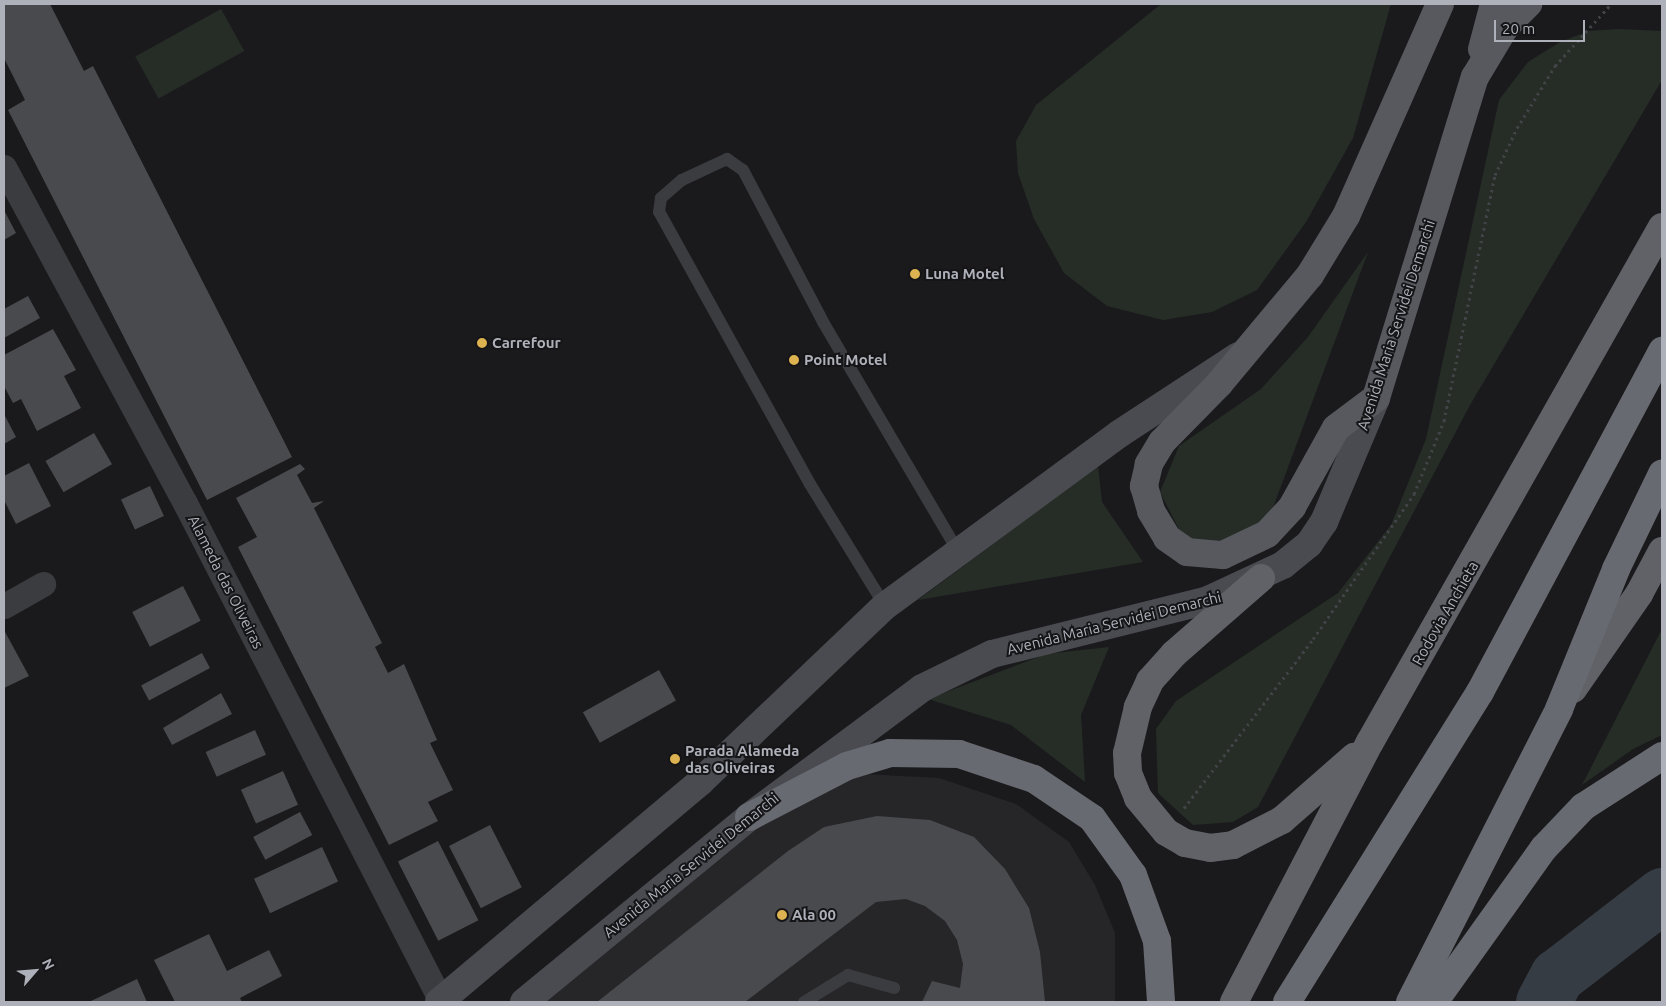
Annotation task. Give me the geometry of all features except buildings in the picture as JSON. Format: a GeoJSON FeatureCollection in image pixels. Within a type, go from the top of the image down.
{"type":"FeatureCollection","features":[{"type":"Feature","properties":{"kind":"highway","name":"Rodovia Anchieta"},"geometry":{"type":"LineString","coordinates":[[1234,1002],[1370,742],[1662,227]]}},
{"type":"Feature","properties":{"kind":"highway"},"geometry":{"type":"LineString","coordinates":[[1287,1002],[1480,692],[1662,351]]}},
{"type":"Feature","properties":{"kind":"highway"},"geometry":{"type":"LineString","coordinates":[[1410,1002],[1559,709],[1616,569],[1662,474]]}},
{"type":"Feature","properties":{"kind":"highway"},"geometry":{"type":"LineString","coordinates":[[1559,709],[1639,594],[1662,551]]}},
{"type":"Feature","properties":{"kind":"highway"},"geometry":{"type":"LineString","coordinates":[[1261,578],[1174,654],[1150,681],[1138,707],[1128,773],[1143,808],[1166,832],[1200,847],[1247,840],[1282,820],[1370,742]]}},
{"type":"Feature","properties":{"kind":"highway"},"geometry":{"type":"LineString","coordinates":[[749,817],[847,766],[890,753],[959,754],[1027,776],[1092,818],[1133,875],[1157,941],[1161,1002]]}},
{"type":"Feature","properties":{"kind":"highway"},"geometry":{"type":"LineString","coordinates":[[1434,1002],[1544,848],[1583,807],[1662,756]]}},
{"type":"Feature","properties":{"kind":"main road"},"geometry":{"type":"LineString","coordinates":[[1376,398],[1336,428],[1292,507],[1267,534],[1222,555],[1187,552],[1158,524],[1146,498],[1145,474],[1162,442],[1220,384],[1244,352],[1283,312],[1346,216],[1440,4]]}},
{"type":"Feature","properties":{"kind":"main road"},"geometry":{"type":"LineString","coordinates":[[1475,77],[1494,4]]}},
{"type":"Feature","properties":{"kind":"main road","name":"Avenida Maria Servidei Demarchi"},"geometry":{"type":"LineString","coordinates":[[524,1002],[749,817],[890,708],[979,659],[1193,605],[1261,578],[1301,551],[1317,534],[1338,494],[1376,398],[1475,77],[1505,27],[1528,4]]}},
{"type":"Feature","properties":{"kind":"main road"},"geometry":{"type":"LineString","coordinates":[[440,1002],[700,782],[885,606],[1119,434],[1244,352]]}},
{"type":"Feature","properties":{"kind":"street","name":"Alameda das Oliveiras"},"geometry":{"type":"LineString","coordinates":[[4,167],[185,502],[440,1002]]}},
{"type":"Feature","properties":{"kind":"street"},"geometry":{"type":"LineString","coordinates":[[4,606],[43,584]]}},
{"type":"Feature","properties":{"kind":"lane"},"geometry":{"type":"LineString","coordinates":[[885,606],[810,484],[659,212],[661,198],[682,180],[727,159],[743,170],[823,322],[958,551]]}},
{"type":"Feature","properties":{"kind":"lane"},"geometry":{"type":"LineString","coordinates":[[804,1002],[848,975],[894,988]]}},
{"type":"Feature","properties":{"kind":"path"},"geometry":{"type":"LineString","coordinates":[[1166,832],[1314,639],[1414,494],[1444,421],[1495,175],[1555,66],[1611,4]]}},
{"type":"Feature","properties":{"kind":"shaded area"},"geometry":{"type":"Polygon","coordinates":[[[1161,4],[1391,4],[1353,138],[1306,222],[1257,290],[1212,312],[1163,320],[1107,306],[1064,273],[1034,219],[1018,173],[1016,141],[1036,105],[1161,4]]]}},
{"type":"Feature","properties":{"kind":"shaded area"},"geometry":{"type":"Polygon","coordinates":[[[221,9],[244,51],[159,98],[135,57],[221,9]]]}},
{"type":"Feature","properties":{"kind":"shaded area"},"geometry":{"type":"Polygon","coordinates":[[[1618,29],[1662,31],[1662,80],[1470,405],[1258,807],[1233,822],[1193,825],[1158,793],[1156,729],[1176,701],[1338,593],[1391,525],[1426,439],[1499,100],[1528,62],[1560,42],[1589,31],[1618,29]]]}},
{"type":"Feature","properties":{"kind":"shaded area"},"geometry":{"type":"Polygon","coordinates":[[[1368,252],[1274,505],[1261,527],[1224,550],[1183,537],[1160,492],[1179,446],[1261,389],[1308,337],[1368,252]]]}},
{"type":"Feature","properties":{"kind":"shaded area"},"geometry":{"type":"Polygon","coordinates":[[[1098,466],[1102,502],[1143,562],[918,600],[1098,466]]]}},
{"type":"Feature","properties":{"kind":"shaded area"},"geometry":{"type":"Polygon","coordinates":[[[1662,629],[1662,735],[1633,749],[1582,785],[1662,629]]]}},
{"type":"Feature","properties":{"kind":"shaded area"},"geometry":{"type":"Polygon","coordinates":[[[1109,647],[1081,715],[1085,782],[1011,725],[928,699],[1046,654],[1109,647]]]}},
{"type":"Feature","properties":{"kind":"shaded area"},"geometry":{"type":"Polygon","coordinates":[[[865,774],[939,778],[1016,804],[1069,842],[1095,885],[1115,933],[1115,1002],[546,1002],[722,848],[787,801],[865,774]]]}},
{"type":"Feature","properties":{"kind":"waterway"},"geometry":{"type":"LineString","coordinates":[[1543,1002],[1557,976],[1662,895]]}},
{"type":"Feature","properties":{"kind":"place","name":"Luna Motel"},"geometry":{"type":"Point","coordinates":[915,274]}},
{"type":"Feature","properties":{"kind":"place","name":"Carrefour"},"geometry":{"type":"Point","coordinates":[482,343]}},
{"type":"Feature","properties":{"kind":"place","name":"Point Motel"},"geometry":{"type":"Point","coordinates":[794,360]}},
{"type":"Feature","properties":{"kind":"place","name":"Parada Alameda das Oliveiras"},"geometry":{"type":"Point","coordinates":[675,759]}},
{"type":"Feature","properties":{"kind":"place","name":"Ala 00"},"geometry":{"type":"Point","coordinates":[782,915]}}]}
